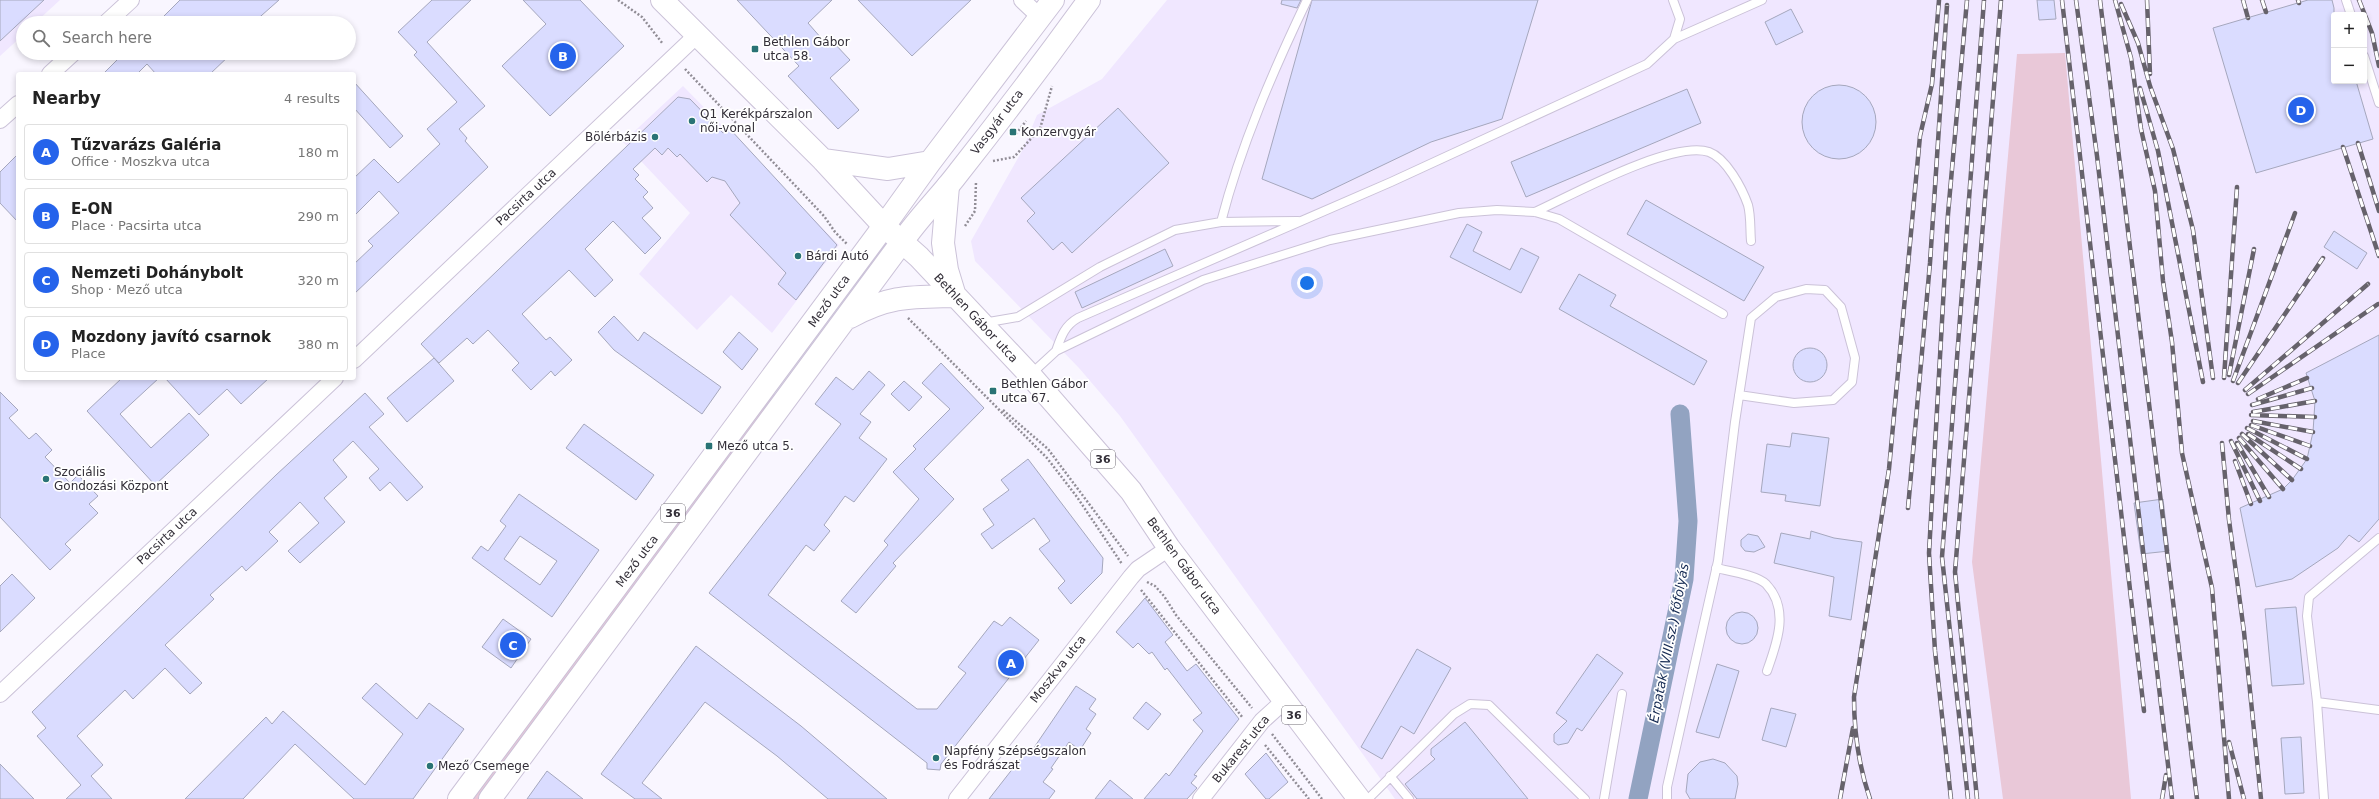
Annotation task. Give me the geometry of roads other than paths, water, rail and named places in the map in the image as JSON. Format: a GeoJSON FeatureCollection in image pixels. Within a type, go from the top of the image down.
{"type":"FeatureCollection","features":[{"type":"Feature","properties":{"kind":"main road","name":"Bethlen Gábor utca"},"geometry":{"type":"LineString","coordinates":[[662,0],[698,34],[823,160],[884,226],[919,256],[1030,375],[1131,491],[1169,548],[1359,799]]}},
{"type":"Feature","properties":{"kind":"main road"},"geometry":{"type":"LineString","coordinates":[[884,226],[930,162],[1053,0]]}},
{"type":"Feature","properties":{"kind":"main road","name":"Vasgyár utca"},"geometry":{"type":"LineString","coordinates":[[902,242],[920,216],[948,186],[1089,0]]}},
{"type":"Feature","properties":{"kind":"main road"},"geometry":{"type":"LineString","coordinates":[[823,160],[888,169],[930,162]]}},
{"type":"Feature","properties":{"kind":"main road"},"geometry":{"type":"LineString","coordinates":[[948,186],[945,235],[943,243],[947,270],[955,296]]}},
{"type":"Feature","properties":{"kind":"main road","name":"Mező utca"},"geometry":{"type":"LineString","coordinates":[[460,799],[884,226]]}},
{"type":"Feature","properties":{"kind":"main road","name":"Mező utca"},"geometry":{"type":"LineString","coordinates":[[490,799],[848,318],[902,242]]}},
{"type":"Feature","properties":{"kind":"main road","name":"36"},"geometry":{"type":"LineString","coordinates":[[848,318],[865,309],[895,298],[955,296]]}},
{"type":"Feature","properties":{"kind":"street"},"geometry":{"type":"LineString","coordinates":[[114,16],[131,0]]}},
{"type":"Feature","properties":{"kind":"street"},"geometry":{"type":"LineString","coordinates":[[1022,0],[1040,17]]}},
{"type":"Feature","properties":{"kind":"street","name":"Pacsirta utca"},"geometry":{"type":"LineString","coordinates":[[356,358],[698,34]]}},
{"type":"Feature","properties":{"kind":"street"},"geometry":{"type":"LineString","coordinates":[[52,72],[65,60]]}},
{"type":"Feature","properties":{"kind":"street"},"geometry":{"type":"LineString","coordinates":[[0,120],[16,106]]}},
{"type":"Feature","properties":{"kind":"street","name":"Pacsirta utca"},"geometry":{"type":"LineString","coordinates":[[0,694],[333,380]]}},
{"type":"Feature","properties":{"kind":"street","name":"Moszkva utca"},"geometry":{"type":"LineString","coordinates":[[957,799],[1134,573],[1169,548]]}},
{"type":"Feature","properties":{"kind":"street","name":"Bukarest utca"},"geometry":{"type":"LineString","coordinates":[[1201,799],[1258,726],[1284,701]]}},
{"type":"Feature","properties":{"kind":"lane"},"geometry":{"type":"LineString","coordinates":[[1221,222],[1229,190],[1273,71],[1307,0]]}},
{"type":"Feature","properties":{"kind":"lane"},"geometry":{"type":"LineString","coordinates":[[1673,0],[1680,19],[1674,39]]}},
{"type":"Feature","properties":{"kind":"lane"},"geometry":{"type":"LineString","coordinates":[[1056,351],[1064,330],[1069,323],[1078,318],[1392,182],[1647,64],[1674,39],[1762,0]]}},
{"type":"Feature","properties":{"kind":"lane"},"geometry":{"type":"LineString","coordinates":[[2346,0],[2350,12]]}},
{"type":"Feature","properties":{"kind":"lane"},"geometry":{"type":"LineString","coordinates":[[2367,65],[2379,103]]}},
{"type":"Feature","properties":{"kind":"lane"},"geometry":{"type":"LineString","coordinates":[[1535,212],[1642,163],[1678,152],[1709,152],[1728,165],[1748,205],[1751,242]]}},
{"type":"Feature","properties":{"kind":"lane"},"geometry":{"type":"LineString","coordinates":[[1030,375],[1056,351],[1203,280],[1330,240],[1459,212],[1498,210],[1535,212],[1559,219],[1723,314]]}},
{"type":"Feature","properties":{"kind":"lane"},"geometry":{"type":"LineString","coordinates":[[981,323],[1018,317],[1100,267],[1175,230],[1221,222],[1303,221]]}},
{"type":"Feature","properties":{"kind":"lane"},"geometry":{"type":"LineString","coordinates":[[1667,799],[1669,779],[1716,568],[1739,395],[1751,318],[1776,298],[1806,290],[1825,290],[1841,307],[1856,358],[1852,382],[1833,400],[1794,403],[1739,395]]}},
{"type":"Feature","properties":{"kind":"lane"},"geometry":{"type":"LineString","coordinates":[[2324,799],[2317,702],[2307,616],[2309,597],[2379,538]]}},
{"type":"Feature","properties":{"kind":"lane"},"geometry":{"type":"LineString","coordinates":[[1716,568],[1747,575],[1765,583],[1777,602],[1781,625],[1767,671]]}},
{"type":"Feature","properties":{"kind":"lane"},"geometry":{"type":"LineString","coordinates":[[1604,799],[1622,694]]}},
{"type":"Feature","properties":{"kind":"lane"},"geometry":{"type":"LineString","coordinates":[[2317,702],[2379,710]]}},
{"type":"Feature","properties":{"kind":"lane"},"geometry":{"type":"LineString","coordinates":[[1368,799],[1454,714],[1470,704],[1489,705],[1585,799]]}},
{"type":"Feature","properties":{"kind":"lane"},"geometry":{"type":"LineString","coordinates":[[1390,776],[1409,799]]}},
{"type":"Feature","properties":{"kind":"waterway","name":"Érpatak (VIII.sz.) főfolyás"},"geometry":{"type":"LineString","coordinates":[[1638,799],[1684,579],[1688,521],[1680,414]]}},
{"type":"Feature","properties":{"kind":"railway"},"geometry":{"type":"LineString","coordinates":[[1870,799],[1858,749],[1854,697],[1889,469],[1920,136],[1932,84],[1939,0]]}},
{"type":"Feature","properties":{"kind":"railway"},"geometry":{"type":"LineString","coordinates":[[1951,799],[1935,651],[1929,553],[1948,214],[1967,0]]}},
{"type":"Feature","properties":{"kind":"railway"},"geometry":{"type":"LineString","coordinates":[[1968,799],[1942,557],[1984,0]]}},
{"type":"Feature","properties":{"kind":"railway"},"geometry":{"type":"LineString","coordinates":[[1977,799],[1955,572],[2001,0]]}},
{"type":"Feature","properties":{"kind":"railway"},"geometry":{"type":"LineString","coordinates":[[2062,0],[2144,711]]}},
{"type":"Feature","properties":{"kind":"railway"},"geometry":{"type":"LineString","coordinates":[[2076,0],[2097,156],[2172,799]]}},
{"type":"Feature","properties":{"kind":"railway"},"geometry":{"type":"LineString","coordinates":[[2100,0],[2197,799]]}},
{"type":"Feature","properties":{"kind":"railway"},"geometry":{"type":"LineString","coordinates":[[2115,0],[2131,58],[2141,129],[2155,191],[2163,281],[2172,342],[2182,453],[2212,588],[2229,799]]}},
{"type":"Feature","properties":{"kind":"railway"},"geometry":{"type":"LineString","coordinates":[[2147,0],[2150,74]]}},
{"type":"Feature","properties":{"kind":"railway"},"geometry":{"type":"LineString","coordinates":[[2243,0],[2248,18]]}},
{"type":"Feature","properties":{"kind":"railway"},"geometry":{"type":"LineString","coordinates":[[2262,0],[2266,12]]}},
{"type":"Feature","properties":{"kind":"railway"},"geometry":{"type":"LineString","coordinates":[[2359,0],[2372,33],[2379,66]]}},
{"type":"Feature","properties":{"kind":"railway"},"geometry":{"type":"LineString","coordinates":[[2121,4],[2138,43],[2150,86],[2173,149],[2193,230],[2213,378]]}},
{"type":"Feature","properties":{"kind":"railway"},"geometry":{"type":"LineString","coordinates":[[1908,508],[1930,263],[1947,5]]}},
{"type":"Feature","properties":{"kind":"railway"},"geometry":{"type":"LineString","coordinates":[[2140,88],[2158,151],[2203,382]]}},
{"type":"Feature","properties":{"kind":"railway"},"geometry":{"type":"LineString","coordinates":[[2358,143],[2379,211]]}},
{"type":"Feature","properties":{"kind":"railway"},"geometry":{"type":"LineString","coordinates":[[2343,147],[2379,256]]}},
{"type":"Feature","properties":{"kind":"railway"},"geometry":{"type":"LineString","coordinates":[[2224,378],[2237,187]]}},
{"type":"Feature","properties":{"kind":"railway"},"geometry":{"type":"LineString","coordinates":[[2233,381],[2295,213]]}},
{"type":"Feature","properties":{"kind":"railway"},"geometry":{"type":"LineString","coordinates":[[2229,375],[2254,249]]}},
{"type":"Feature","properties":{"kind":"railway"},"geometry":{"type":"LineString","coordinates":[[2238,383],[2323,258]]}},
{"type":"Feature","properties":{"kind":"railway"},"geometry":{"type":"LineString","coordinates":[[2245,390],[2368,284]]}},
{"type":"Feature","properties":{"kind":"railway"},"geometry":{"type":"LineString","coordinates":[[2248,394],[2378,304]]}},
{"type":"Feature","properties":{"kind":"railway"},"geometry":{"type":"LineString","coordinates":[[2258,399],[2307,378]]}},
{"type":"Feature","properties":{"kind":"railway"},"geometry":{"type":"LineString","coordinates":[[2252,405],[2312,388]]}},
{"type":"Feature","properties":{"kind":"railway"},"geometry":{"type":"LineString","coordinates":[[2253,412],[2315,401]]}},
{"type":"Feature","properties":{"kind":"railway"},"geometry":{"type":"LineString","coordinates":[[2251,415],[2315,417]]}},
{"type":"Feature","properties":{"kind":"railway"},"geometry":{"type":"LineString","coordinates":[[2253,421],[2313,432]]}},
{"type":"Feature","properties":{"kind":"railway"},"geometry":{"type":"LineString","coordinates":[[2251,425],[2310,446]]}},
{"type":"Feature","properties":{"kind":"railway"},"geometry":{"type":"LineString","coordinates":[[2247,428],[2307,459]]}},
{"type":"Feature","properties":{"kind":"railway"},"geometry":{"type":"LineString","coordinates":[[2242,434],[2292,480]]}},
{"type":"Feature","properties":{"kind":"railway"},"geometry":{"type":"LineString","coordinates":[[2248,434],[2301,469]]}},
{"type":"Feature","properties":{"kind":"railway"},"geometry":{"type":"LineString","coordinates":[[2239,438],[2283,489]]}},
{"type":"Feature","properties":{"kind":"railway"},"geometry":{"type":"LineString","coordinates":[[2231,441],[2260,501]]}},
{"type":"Feature","properties":{"kind":"railway"},"geometry":{"type":"LineString","coordinates":[[2222,443],[2229,520],[2244,632],[2261,799]]}},
{"type":"Feature","properties":{"kind":"railway"},"geometry":{"type":"LineString","coordinates":[[2237,443],[2269,497]]}},
{"type":"Feature","properties":{"kind":"railway"},"geometry":{"type":"LineString","coordinates":[[2235,461],[2251,504]]}},
{"type":"Feature","properties":{"kind":"railway"},"geometry":{"type":"LineString","coordinates":[[1840,799],[1853,728]]}},
{"type":"Feature","properties":{"kind":"railway"},"geometry":{"type":"LineString","coordinates":[[2229,742],[2244,799]]}},
{"type":"Feature","properties":{"kind":"railway"},"geometry":{"type":"LineString","coordinates":[[2162,799],[2166,775]]}},
{"type":"Feature","properties":{"kind":"place","name":"Bethlen Gábor utca 58."},"geometry":{"type":"Point","coordinates":[755,49]}},
{"type":"Feature","properties":{"kind":"place","name":"E-ON"},"geometry":{"type":"Point","coordinates":[563,56]}},
{"type":"Feature","properties":{"kind":"place","name":"Mozdony javító csarnok"},"geometry":{"type":"Point","coordinates":[2301,110]}},
{"type":"Feature","properties":{"kind":"place","name":"Q1 Kerékpárszalon női-vonal"},"geometry":{"type":"Point","coordinates":[692,121]}},
{"type":"Feature","properties":{"kind":"place","name":"Konzervgyár"},"geometry":{"type":"Point","coordinates":[1013,132]}},
{"type":"Feature","properties":{"kind":"place","name":"Bölérbázis"},"geometry":{"type":"Point","coordinates":[655,137]}},
{"type":"Feature","properties":{"kind":"place","name":"Bárdi Autó"},"geometry":{"type":"Point","coordinates":[798,256]}},
{"type":"Feature","properties":{"kind":"place","name":"Bethlen Gábor utca 67."},"geometry":{"type":"Point","coordinates":[993,391]}},
{"type":"Feature","properties":{"kind":"place","name":"Mező utca 5."},"geometry":{"type":"Point","coordinates":[709,446]}},
{"type":"Feature","properties":{"kind":"place","name":"Szociális Gondozási Központ"},"geometry":{"type":"Point","coordinates":[46,479]}},
{"type":"Feature","properties":{"kind":"place","name":"Nemzeti Dohánybolt"},"geometry":{"type":"Point","coordinates":[513,645]}},
{"type":"Feature","properties":{"kind":"place","name":"Tűzvarázs Galéria"},"geometry":{"type":"Point","coordinates":[1011,663]}},
{"type":"Feature","properties":{"kind":"place","name":"Napfény Szépségszalon és Fodrászat"},"geometry":{"type":"Point","coordinates":[936,758]}},
{"type":"Feature","properties":{"kind":"place","name":"Mező Csemege"},"geometry":{"type":"Point","coordinates":[430,766]}}]}
